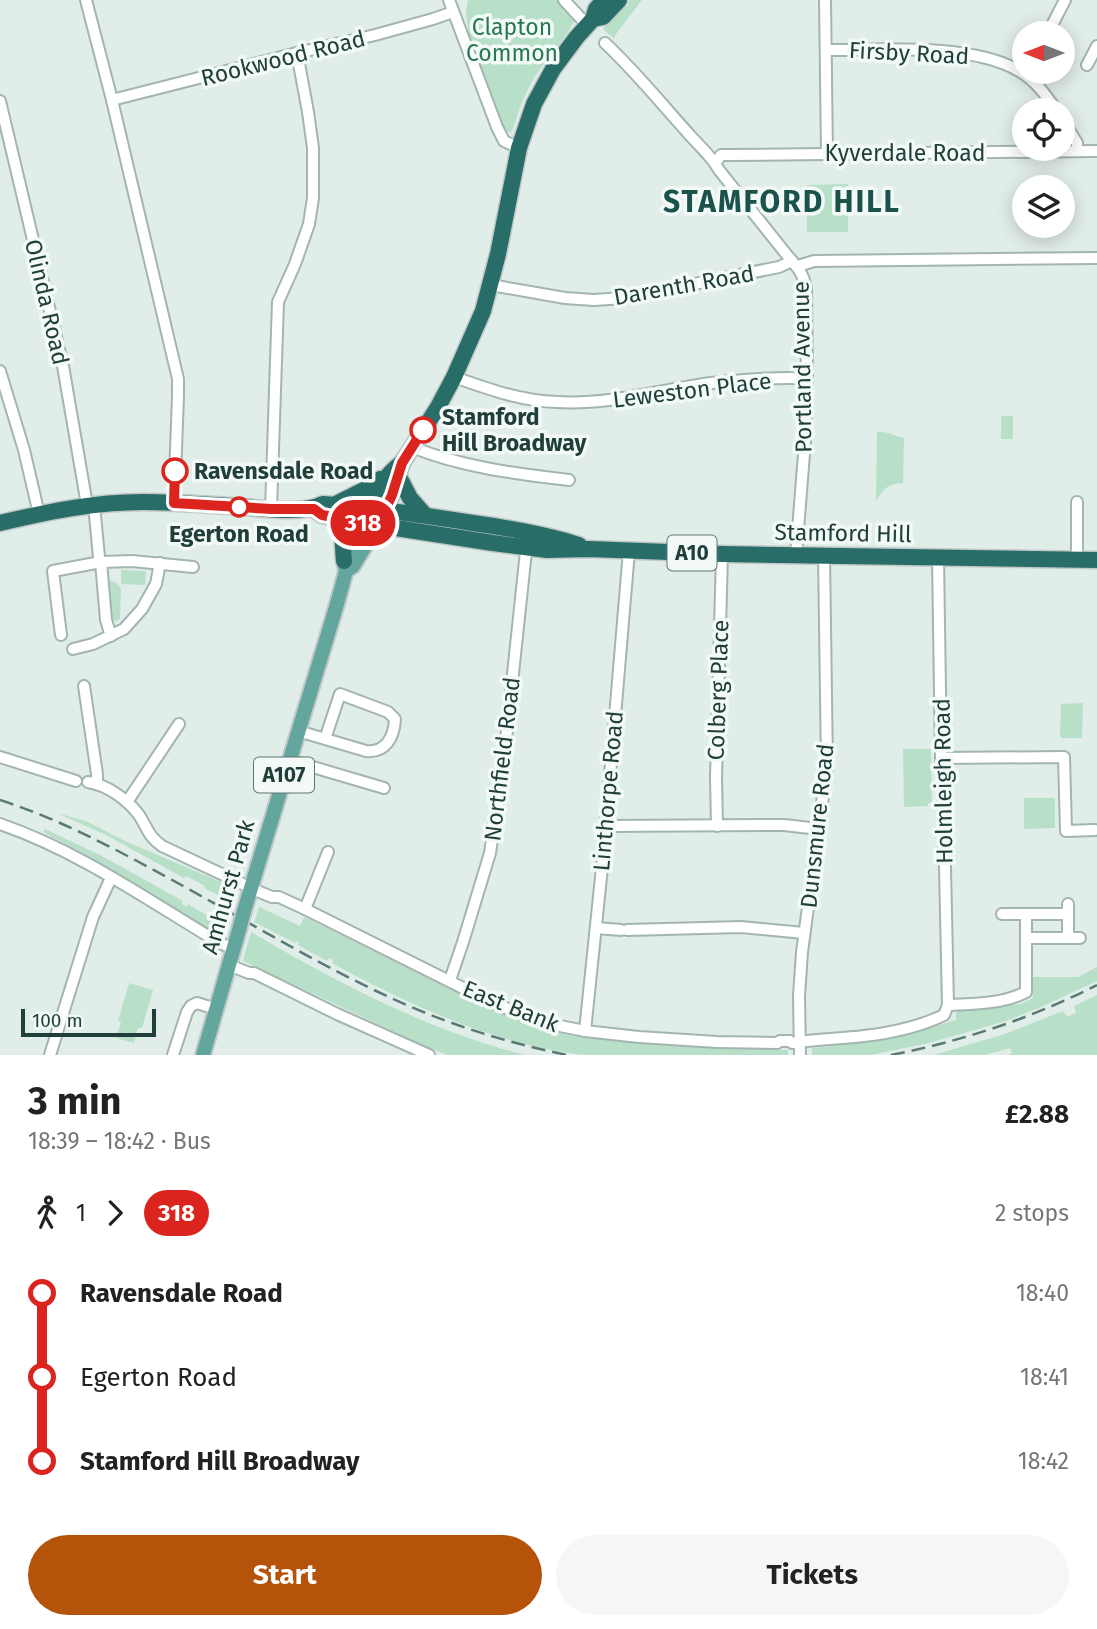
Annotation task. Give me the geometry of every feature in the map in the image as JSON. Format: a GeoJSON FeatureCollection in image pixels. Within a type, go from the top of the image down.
{"type":"FeatureCollection","features":[{"type":"Feature","properties":{"kind":"highway","name":"A107"},"geometry":{"type":"LineString","coordinates":[[364,515],[412,447],[454,377],[491,285],[519,148],[528,117],[565,51],[590,22],[604,0]]}},
{"type":"Feature","properties":{"kind":"highway","name":"A107"},"geometry":{"type":"LineString","coordinates":[[590,22],[603,17],[620,0]]}},
{"type":"Feature","properties":{"kind":"highway","name":"A107"},"geometry":{"type":"LineString","coordinates":[[378,525],[392,495],[397,469]]}},
{"type":"Feature","properties":{"kind":"highway","name":"A107"},"geometry":{"type":"LineString","coordinates":[[345,566],[341,529],[334,512],[397,469]]}},
{"type":"Feature","properties":{"kind":"highway"},"geometry":{"type":"LineString","coordinates":[[397,469],[410,498],[425,515]]}},
{"type":"Feature","properties":{"kind":"highway","name":"Stamford Hill"},"geometry":{"type":"LineString","coordinates":[[39,514],[90,505],[139,502],[271,509],[314,509],[323,504],[334,512],[364,515],[385,509],[480,524],[527,540]]}},
{"type":"Feature","properties":{"kind":"highway","name":"A10"},"geometry":{"type":"LineString","coordinates":[[0,523],[39,514]]}},
{"type":"Feature","properties":{"kind":"highway","name":"Stamford Hill"},"geometry":{"type":"LineString","coordinates":[[364,515],[378,525],[477,541],[569,542],[589,549],[722,554],[1097,560]]}},
{"type":"Feature","properties":{"kind":"highway"},"geometry":{"type":"LineString","coordinates":[[477,541],[480,524]]}},
{"type":"Feature","properties":{"kind":"main road","name":"Amhurst Park"},"geometry":{"type":"LineString","coordinates":[[203,1055],[345,566],[364,515]]}},
{"type":"Feature","properties":{"kind":"main road","name":"Amhurst Park"},"geometry":{"type":"LineString","coordinates":[[345,566],[353,566],[378,525]]}},
{"type":"Feature","properties":{"kind":"street"},"geometry":{"type":"LineString","coordinates":[[86,0],[178,379],[174,503]]}},
{"type":"Feature","properties":{"kind":"street"},"geometry":{"type":"LineString","coordinates":[[449,0],[503,141],[519,148]]}},
{"type":"Feature","properties":{"kind":"street"},"geometry":{"type":"LineString","coordinates":[[564,0],[590,22]]}},
{"type":"Feature","properties":{"kind":"street"},"geometry":{"type":"LineString","coordinates":[[825,0],[827,153]]}},
{"type":"Feature","properties":{"kind":"street"},"geometry":{"type":"LineString","coordinates":[[1054,21],[1065,0]]}},
{"type":"Feature","properties":{"kind":"street","name":"Rookwood Road"},"geometry":{"type":"LineString","coordinates":[[112,100],[375,35],[453,12]]}},
{"type":"Feature","properties":{"kind":"street","name":"Portland Avenue"},"geometry":{"type":"LineString","coordinates":[[605,43],[716,162],[719,170],[803,275],[806,287],[807,379],[796,555]]}},
{"type":"Feature","properties":{"kind":"street"},"geometry":{"type":"LineString","coordinates":[[1087,65],[1097,46]]}},
{"type":"Feature","properties":{"kind":"street","name":"Firsby Road"},"geometry":{"type":"LineString","coordinates":[[826,50],[929,51],[986,58],[1022,72],[1048,98]]}},
{"type":"Feature","properties":{"kind":"street"},"geometry":{"type":"LineString","coordinates":[[271,509],[278,302],[309,224],[313,198],[313,148],[296,53]]}},
{"type":"Feature","properties":{"kind":"street","name":"Olinda Road"},"geometry":{"type":"LineString","coordinates":[[0,101],[63,366],[90,505],[106,620],[111,636]]}},
{"type":"Feature","properties":{"kind":"street"},"geometry":{"type":"LineString","coordinates":[[1075,140],[1077,151]]}},
{"type":"Feature","properties":{"kind":"street","name":"Kyverdale Road"},"geometry":{"type":"LineString","coordinates":[[716,162],[721,155],[1097,151]]}},
{"type":"Feature","properties":{"kind":"street","name":"Darenth Road"},"geometry":{"type":"LineString","coordinates":[[491,285],[565,298],[594,300],[624,298],[814,261],[1097,258]]}},
{"type":"Feature","properties":{"kind":"street"},"geometry":{"type":"LineString","coordinates":[[0,371],[24,450],[39,514]]}},
{"type":"Feature","properties":{"kind":"street","name":"Leweston Place"},"geometry":{"type":"LineString","coordinates":[[454,377],[503,394],[557,402],[607,400],[749,379],[807,379]]}},
{"type":"Feature","properties":{"kind":"street"},"geometry":{"type":"LineString","coordinates":[[412,447],[435,456],[494,470],[569,480]]}},
{"type":"Feature","properties":{"kind":"street"},"geometry":{"type":"LineString","coordinates":[[1077,502],[1077,560]]}},
{"type":"Feature","properties":{"kind":"street","name":"Northfield Road"},"geometry":{"type":"LineString","coordinates":[[450,980],[490,853],[504,758],[527,540]]}},
{"type":"Feature","properties":{"kind":"street","name":"Linthorpe Road"},"geometry":{"type":"LineString","coordinates":[[585,1031],[606,826],[629,551]]}},
{"type":"Feature","properties":{"kind":"street","name":"Colberg Place"},"geometry":{"type":"LineString","coordinates":[[717,826],[722,554]]}},
{"type":"Feature","properties":{"kind":"street","name":"Dunsmure Road"},"geometry":{"type":"LineString","coordinates":[[800,1055],[796,1043],[804,933],[826,780],[824,555]]}},
{"type":"Feature","properties":{"kind":"street","name":"Holmleigh Road"},"geometry":{"type":"LineString","coordinates":[[938,557],[948,1005]]}},
{"type":"Feature","properties":{"kind":"street"},"geometry":{"type":"LineString","coordinates":[[61,635],[53,571],[100,562],[132,561],[193,568]]}},
{"type":"Feature","properties":{"kind":"street"},"geometry":{"type":"LineString","coordinates":[[73,649],[93,644],[124,629],[142,610],[156,584],[160,563]]}},
{"type":"Feature","properties":{"kind":"street"},"geometry":{"type":"LineString","coordinates":[[84,686],[97,774],[87,782]]}},
{"type":"Feature","properties":{"kind":"street"},"geometry":{"type":"LineString","coordinates":[[298,731],[325,739],[366,751],[381,750],[394,728],[395,719],[388,712],[340,694],[325,739]]}},
{"type":"Feature","properties":{"kind":"street"},"geometry":{"type":"LineString","coordinates":[[0,757],[106,788],[127,802],[179,724]]}},
{"type":"Feature","properties":{"kind":"street"},"geometry":{"type":"LineString","coordinates":[[941,758],[1064,757],[1063,831],[1095,830]]}},
{"type":"Feature","properties":{"kind":"street"},"geometry":{"type":"LineString","coordinates":[[289,760],[384,788]]}},
{"type":"Feature","properties":{"kind":"street","name":"East Bank"},"geometry":{"type":"LineString","coordinates":[[127,802],[141,818],[151,838],[162,846],[272,897],[279,897],[305,909],[495,1004],[530,1019],[561,1028],[692,1041],[796,1043],[864,1036],[927,1023],[944,1015],[948,1005]]}},
{"type":"Feature","properties":{"kind":"street"},"geometry":{"type":"LineString","coordinates":[[0,824],[45,841],[234,949]]}},
{"type":"Feature","properties":{"kind":"street"},"geometry":{"type":"LineString","coordinates":[[606,826],[784,825],[819,829]]}},
{"type":"Feature","properties":{"kind":"street"},"geometry":{"type":"LineString","coordinates":[[305,909],[328,852]]}},
{"type":"Feature","properties":{"kind":"street"},"geometry":{"type":"LineString","coordinates":[[50,1055],[93,917],[111,878]]}},
{"type":"Feature","properties":{"kind":"street"},"geometry":{"type":"LineString","coordinates":[[1002,914],[1068,909],[1074,938],[1026,939]]}},
{"type":"Feature","properties":{"kind":"street"},"geometry":{"type":"LineString","coordinates":[[948,1005],[982,1003],[1026,992],[1026,914]]}},
{"type":"Feature","properties":{"kind":"street"},"geometry":{"type":"LineString","coordinates":[[596,928],[624,930],[741,927],[804,933]]}},
{"type":"Feature","properties":{"kind":"street"},"geometry":{"type":"LineString","coordinates":[[229,965],[254,973],[429,1055]]}},
{"type":"Feature","properties":{"kind":"street"},"geometry":{"type":"LineString","coordinates":[[173,1055],[191,1006],[197,1003],[216,1009]]}},
{"type":"Feature","properties":{"kind":"green space","name":"Clapton Common"},"geometry":{"type":"Polygon","coordinates":[[[468,0],[557,0],[574,21],[534,79],[510,133],[505,129],[468,33],[468,0]]]}},
{"type":"Feature","properties":{"kind":"green space"},"geometry":{"type":"Polygon","coordinates":[[[630,0],[642,0],[614,39],[603,29],[621,9],[629,5],[630,0]]]}},
{"type":"Feature","properties":{"kind":"green space"},"geometry":{"type":"Polygon","coordinates":[[[848,184],[848,232],[807,232],[807,185],[848,184]]]}},
{"type":"Feature","properties":{"kind":"green space"},"geometry":{"type":"Polygon","coordinates":[[[1001,416],[1013,416],[1013,439],[1001,439],[1001,416]]]}},
{"type":"Feature","properties":{"kind":"green space"},"geometry":{"type":"Polygon","coordinates":[[[877,432],[904,438],[903,483],[887,488],[876,501],[877,432]]]}},
{"type":"Feature","properties":{"kind":"green space"},"geometry":{"type":"Polygon","coordinates":[[[121,570],[146,571],[145,585],[121,584],[121,570]]]}},
{"type":"Feature","properties":{"kind":"green space"},"geometry":{"type":"Polygon","coordinates":[[[108,580],[121,588],[120,619],[116,622],[111,618],[108,580]]]}},
{"type":"Feature","properties":{"kind":"green space"},"geometry":{"type":"Polygon","coordinates":[[[1083,703],[1082,738],[1062,738],[1061,704],[1083,703]]]}},
{"type":"Feature","properties":{"kind":"green space"},"geometry":{"type":"Polygon","coordinates":[[[903,749],[931,749],[932,803],[928,803],[928,806],[904,807],[903,749]]]}},
{"type":"Feature","properties":{"kind":"green space"},"geometry":{"type":"Polygon","coordinates":[[[1024,798],[1055,798],[1055,828],[1024,829],[1024,798]]]}},
{"type":"Feature","properties":{"kind":"green space"},"geometry":{"type":"Polygon","coordinates":[[[57,813],[86,821],[125,841],[228,885],[222,897],[106,835],[57,813]]]}},
{"type":"Feature","properties":{"kind":"green space"},"geometry":{"type":"Polygon","coordinates":[[[45,829],[100,855],[183,901],[182,904],[187,907],[188,904],[223,925],[214,933],[109,868],[43,832],[45,829]]]}},
{"type":"Feature","properties":{"kind":"green space"},"geometry":{"type":"Polygon","coordinates":[[[259,907],[300,926],[304,917],[510,1017],[550,1031],[573,1036],[654,1044],[788,1050],[788,1055],[586,1055],[521,1043],[422,1008],[332,963],[333,960],[329,958],[327,961],[298,945],[299,942],[295,943],[254,922],[259,907]]]}},
{"type":"Feature","properties":{"kind":"green space"},"geometry":{"type":"Polygon","coordinates":[[[251,932],[350,987],[418,1019],[525,1055],[447,1055],[418,1043],[243,961],[251,932]]]}},
{"type":"Feature","properties":{"kind":"green space"},"geometry":{"type":"Polygon","coordinates":[[[1097,967],[1097,981],[1006,1021],[929,1043],[871,1055],[812,1055],[812,1048],[885,1038],[956,1020],[956,1010],[1021,1004],[1033,998],[1033,977],[1078,977],[1097,967]]]}},
{"type":"Feature","properties":{"kind":"green space"},"geometry":{"type":"Polygon","coordinates":[[[129,983],[153,990],[142,1028],[138,1028],[134,1043],[116,1038],[129,983]]]}},
{"type":"Feature","properties":{"kind":"green space"},"geometry":{"type":"Polygon","coordinates":[[[1097,995],[1097,1055],[1008,1055],[1012,1053],[1010,1048],[985,1055],[933,1055],[1005,1034],[1063,1011],[1067,1017],[1076,1013],[1074,1006],[1097,995]]]}},
{"type":"Feature","properties":{"kind":"railway"},"geometry":{"type":"LineString","coordinates":[[0,800],[67,826],[110,847],[319,962],[409,1006],[487,1035],[567,1055]]}},
{"type":"Feature","properties":{"kind":"railway"},"geometry":{"type":"LineString","coordinates":[[891,1055],[997,1027],[1048,1008],[1097,985]]}},
{"type":"Feature","properties":{"kind":"bus line","name":"318"},"geometry":{"type":"LineString","coordinates":[[175,471],[174,503],[314,509],[322,515],[378,525],[392,495],[402,463],[423,430]]}},
{"type":"Feature","properties":{"kind":"place","name":"Stamford Hill Broadway"},"geometry":{"type":"Point","coordinates":[423,430]}},
{"type":"Feature","properties":{"kind":"place","name":"Ravensdale Road"},"geometry":{"type":"Point","coordinates":[175,471]}},
{"type":"Feature","properties":{"kind":"place","name":"Egerton Road"},"geometry":{"type":"Point","coordinates":[239,507]}},
{"type":"Feature","properties":{"kind":"district","name":"STAMFORD HILL"},"geometry":{"type":"Point","coordinates":[782,202]}}]}
